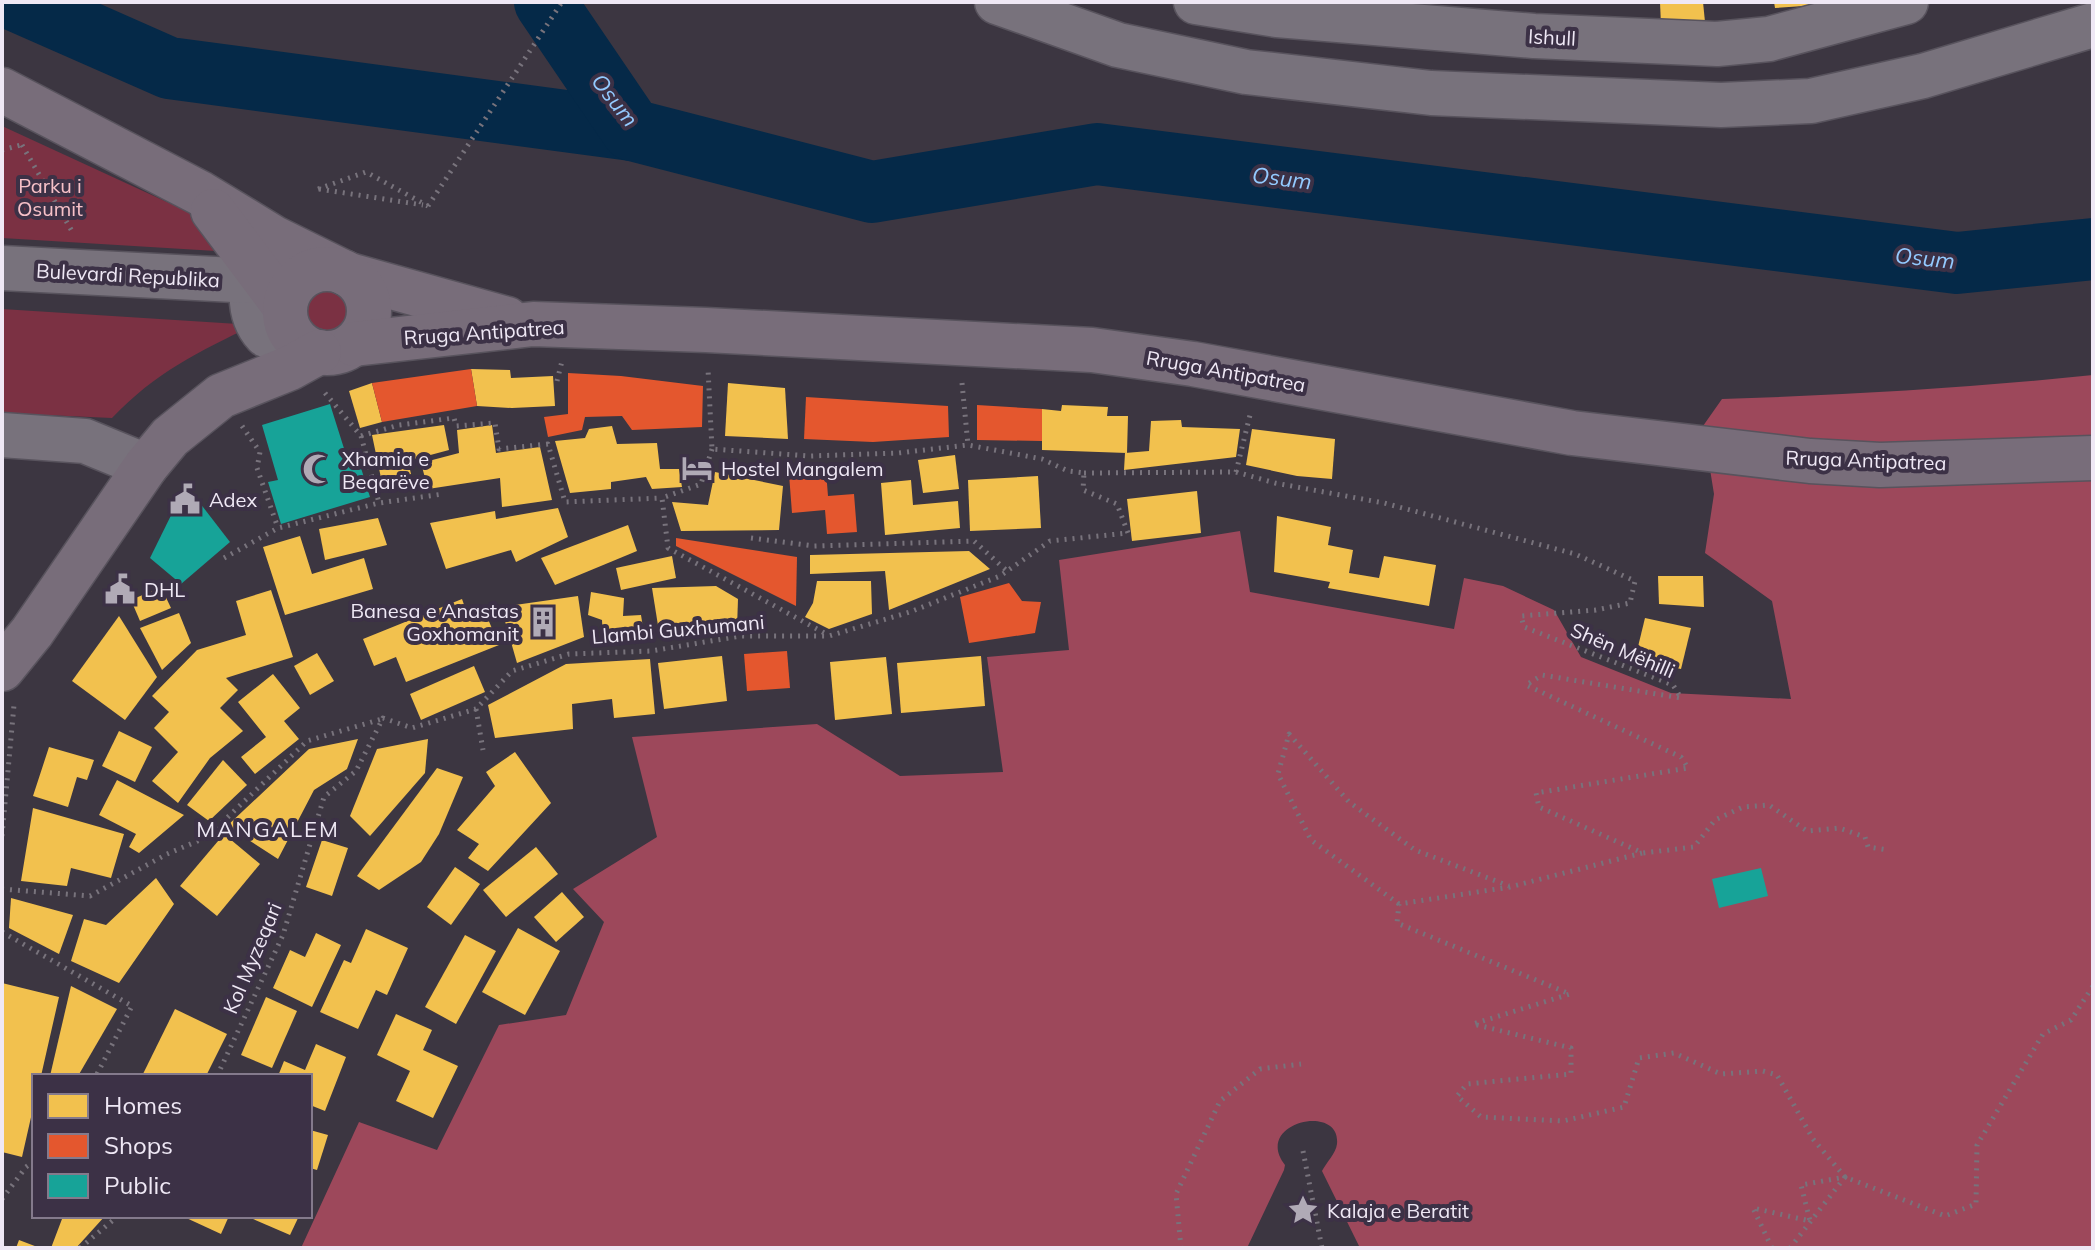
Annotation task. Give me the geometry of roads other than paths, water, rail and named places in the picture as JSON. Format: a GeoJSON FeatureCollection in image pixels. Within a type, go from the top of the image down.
{"type":"FeatureCollection","features":[{"type":"Feature","properties":{"kind":"main road"},"geometry":{"type":"LineString","coordinates":[[2,90],[200,193],[288,311],[363,333],[368,321],[366,295],[349,275]]}},
{"type":"Feature","properties":{"kind":"main road"},"geometry":{"type":"LineString","coordinates":[[288,311],[291,289],[300,279],[311,272],[336,270],[533,324]]}},
{"type":"Feature","properties":{"kind":"main road"},"geometry":{"type":"LineString","coordinates":[[288,311],[349,275]]}},
{"type":"Feature","properties":{"kind":"main road","name":"Rruga Antipatrea"},"geometry":{"type":"LineString","coordinates":[[4,667],[146,466],[170,437],[221,396],[288,311],[1092,350],[1572,433],[1810,461],[1880,465],[2093,458]]}},
{"type":"Feature","properties":{"kind":"street"},"geometry":{"type":"LineString","coordinates":[[997,2],[1118,45],[1246,72],[1431,93],[1721,105],[1811,101],[1923,76],[2093,25]]}},
{"type":"Feature","properties":{"kind":"street","name":"Ishull"},"geometry":{"type":"LineString","coordinates":[[1196,2],[1277,15],[1338,11],[1539,19],[1717,44],[1769,39],[1832,12],[1906,2]]}},
{"type":"Feature","properties":{"kind":"street","name":"Bulevardi Republika"},"geometry":{"type":"LineString","coordinates":[[2,268],[98,275],[288,311]]}},
{"type":"Feature","properties":{"kind":"street"},"geometry":{"type":"LineString","coordinates":[[2,435],[85,441],[146,466]]}},
{"type":"Feature","properties":{"kind":"waterway"},"geometry":{"type":"LineString","coordinates":[[19,2],[169,68],[632,130]]}},
{"type":"Feature","properties":{"kind":"waterway","name":"Osum"},"geometry":{"type":"LineString","coordinates":[[545,2],[632,130],[872,192],[1097,154],[1957,263],[2093,249]]}},
{"type":"Feature","properties":{"kind":"place","name":"Hostel Mangalem"},"geometry":{"type":"Point","coordinates":[697,468]}},
{"type":"Feature","properties":{"kind":"place","name":"Xhamia e Beqarëve"},"geometry":{"type":"Point","coordinates":[318,469]}},
{"type":"Feature","properties":{"kind":"place","name":"Adex"},"geometry":{"type":"Point","coordinates":[185,499]}},
{"type":"Feature","properties":{"kind":"place","name":"DHL"},"geometry":{"type":"Point","coordinates":[120,589]}},
{"type":"Feature","properties":{"kind":"place","name":"Banesa e Anastas Goxhomanit"},"geometry":{"type":"Point","coordinates":[543,622]}},
{"type":"Feature","properties":{"kind":"place","name":"Kalaja e Beratit"},"geometry":{"type":"Point","coordinates":[1303,1210]}},
{"type":"Feature","properties":{"kind":"district","name":"MANGALEM"},"geometry":{"type":"Point","coordinates":[268,829]}},
{"type":"Feature","properties":{"kind":"park label","name":"Parku i Osumit"},"geometry":{"type":"Point","coordinates":[50,196]}}]}
